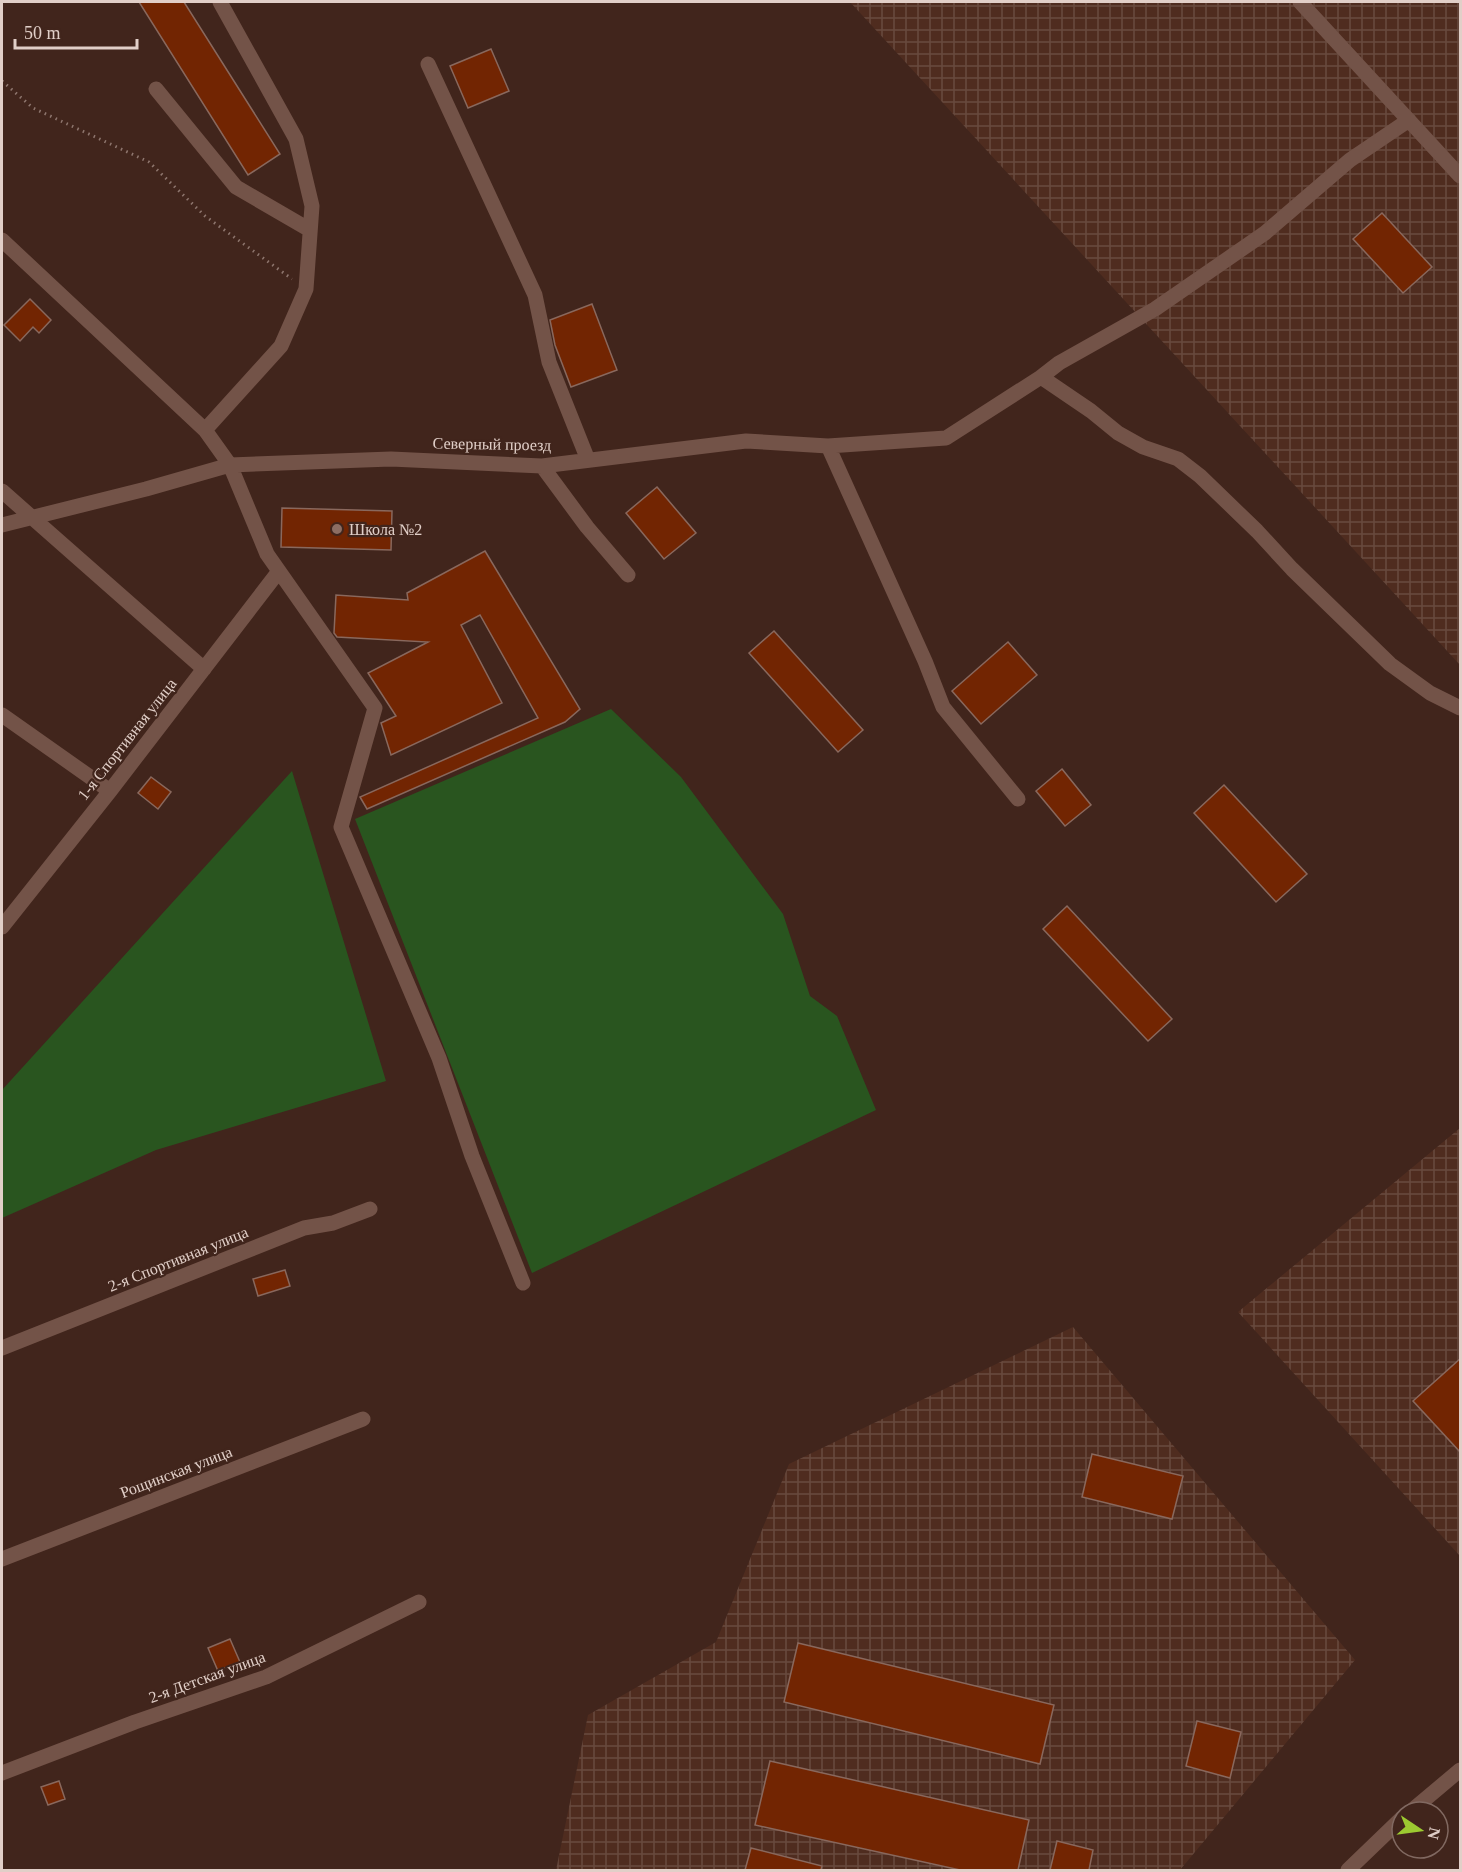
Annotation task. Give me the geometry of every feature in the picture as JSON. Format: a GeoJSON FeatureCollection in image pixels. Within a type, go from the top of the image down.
{"type":"FeatureCollection","features":[{"type":"Feature","properties":{"kind":"street"},"geometry":{"type":"LineString","coordinates":[[205,430],[281,346],[306,289],[312,206],[296,139],[220,2]]}},
{"type":"Feature","properties":{"kind":"street"},"geometry":{"type":"LineString","coordinates":[[1300,2],[1461,176]]}},
{"type":"Feature","properties":{"kind":"street"},"geometry":{"type":"LineString","coordinates":[[428,64],[535,295],[549,362],[588,460]]}},
{"type":"Feature","properties":{"kind":"street"},"geometry":{"type":"LineString","coordinates":[[156,89],[236,187],[310,230]]}},
{"type":"Feature","properties":{"kind":"street","name":"Северный проезд"},"geometry":{"type":"LineString","coordinates":[[2,525],[146,489],[230,465],[391,459],[542,466],[746,441],[828,446],[946,438],[1059,363],[1155,309],[1265,233],[1350,160],[1409,120]]}},
{"type":"Feature","properties":{"kind":"street"},"geometry":{"type":"LineString","coordinates":[[2,240],[205,430],[230,465],[267,554],[375,708],[341,827],[439,1058],[472,1156],[523,1283]]}},
{"type":"Feature","properties":{"kind":"street"},"geometry":{"type":"LineString","coordinates":[[1041,377],[1091,411],[1118,434],[1143,447],[1178,459],[1200,476],[1390,664],[1430,693],[1461,708]]}},
{"type":"Feature","properties":{"kind":"street"},"geometry":{"type":"LineString","coordinates":[[828,446],[925,661],[943,707],[1018,799]]}},
{"type":"Feature","properties":{"kind":"street"},"geometry":{"type":"LineString","coordinates":[[542,466],[587,527],[628,575]]}},
{"type":"Feature","properties":{"kind":"street"},"geometry":{"type":"LineString","coordinates":[[2,491],[204,669]]}},
{"type":"Feature","properties":{"kind":"street","name":"1-я Спортивная улица"},"geometry":{"type":"LineString","coordinates":[[2,927],[279,571]]}},
{"type":"Feature","properties":{"kind":"street"},"geometry":{"type":"LineString","coordinates":[[2,715],[110,791]]}},
{"type":"Feature","properties":{"kind":"street","name":"2-я Спортивная улица"},"geometry":{"type":"LineString","coordinates":[[2,1348],[304,1228],[333,1223],[369,1209]]}},
{"type":"Feature","properties":{"kind":"street","name":"Рощинская улица"},"geometry":{"type":"LineString","coordinates":[[2,1559],[363,1419]]}},
{"type":"Feature","properties":{"kind":"street","name":"2-я Детская улица"},"geometry":{"type":"LineString","coordinates":[[2,1773],[135,1722],[266,1677],[419,1602]]}},
{"type":"Feature","properties":{"kind":"street"},"geometry":{"type":"LineString","coordinates":[[1425,1800],[1461,1770]]}},
{"type":"Feature","properties":{"kind":"street"},"geometry":{"type":"LineString","coordinates":[[1348,1870],[1390,1830]]}},
{"type":"Feature","properties":{"kind":"path"},"geometry":{"type":"LineString","coordinates":[[2,81],[33,108],[148,162],[205,216],[306,289]]}},
{"type":"Feature","properties":{"kind":"shaded area"},"geometry":{"type":"Polygon","coordinates":[[[850,2],[1460,2],[1460,665],[850,2]]]}},
{"type":"Feature","properties":{"kind":"shaded area"},"geometry":{"type":"Polygon","coordinates":[[[1460,1128],[1460,1556],[1238,1312],[1460,1128]]]}},
{"type":"Feature","properties":{"kind":"shaded area"},"geometry":{"type":"Polygon","coordinates":[[[1073,1327],[1355,1660],[1180,1870],[556,1870],[588,1715],[716,1642],[789,1464],[1073,1327]]]}},
{"type":"Feature","properties":{"kind":"green space"},"geometry":{"type":"Polygon","coordinates":[[[611,709],[681,777],[783,914],[810,996],[837,1016],[876,1110],[532,1273],[355,819],[611,709]]]}},
{"type":"Feature","properties":{"kind":"green space"},"geometry":{"type":"Polygon","coordinates":[[[292,771],[386,1081],[156,1150],[2,1218],[2,1090],[292,771]]]}},
{"type":"Feature","properties":{"kind":"building"},"geometry":{"type":"Polygon","coordinates":[[[139,2],[184,2],[280,154],[248,175],[139,2]]]}},
{"type":"Feature","properties":{"kind":"building"},"geometry":{"type":"Polygon","coordinates":[[[491,49],[509,91],[468,108],[450,66],[491,49]]]}},
{"type":"Feature","properties":{"kind":"building"},"geometry":{"type":"Polygon","coordinates":[[[1382,213],[1432,267],[1403,293],[1353,239],[1382,213]]]}},
{"type":"Feature","properties":{"kind":"building"},"geometry":{"type":"Polygon","coordinates":[[[30,299],[51,320],[39,333],[33,327],[20,341],[4,325],[30,299]]]}},
{"type":"Feature","properties":{"kind":"building"},"geometry":{"type":"Polygon","coordinates":[[[592,304],[617,370],[571,387],[555,345],[550,320],[592,304]]]}},
{"type":"Feature","properties":{"kind":"building"},"geometry":{"type":"Polygon","coordinates":[[[657,487],[696,533],[664,559],[626,513],[657,487]]]}},
{"type":"Feature","properties":{"kind":"building","name":"Школа №2"},"geometry":{"type":"Polygon","coordinates":[[[282,508],[392,511],[391,550],[281,547],[282,508]]]}},
{"type":"Feature","properties":{"kind":"building"},"geometry":{"type":"Polygon","coordinates":[[[485,551],[580,709],[565,722],[367,809],[360,797],[538,718],[480,615],[461,625],[502,703],[391,755],[381,723],[396,716],[368,673],[428,642],[337,637],[334,633],[336,595],[408,600],[407,593],[485,551]]]}},
{"type":"Feature","properties":{"kind":"building"},"geometry":{"type":"Polygon","coordinates":[[[774,631],[863,730],[838,752],[749,653],[774,631]]]}},
{"type":"Feature","properties":{"kind":"building"},"geometry":{"type":"Polygon","coordinates":[[[1008,642],[1037,675],[981,724],[952,691],[1008,642]]]}},
{"type":"Feature","properties":{"kind":"building"},"geometry":{"type":"Polygon","coordinates":[[[1062,769],[1091,805],[1065,826],[1036,791],[1062,769]]]}},
{"type":"Feature","properties":{"kind":"building"},"geometry":{"type":"Polygon","coordinates":[[[151,777],[171,792],[158,809],[138,793],[151,777]]]}},
{"type":"Feature","properties":{"kind":"building"},"geometry":{"type":"Polygon","coordinates":[[[1224,785],[1307,874],[1276,902],[1194,813],[1224,785]]]}},
{"type":"Feature","properties":{"kind":"building"},"geometry":{"type":"Polygon","coordinates":[[[1067,906],[1172,1019],[1148,1041],[1043,929],[1067,906]]]}},
{"type":"Feature","properties":{"kind":"building"},"geometry":{"type":"Polygon","coordinates":[[[285,1270],[290,1286],[258,1296],[253,1279],[285,1270]]]}},
{"type":"Feature","properties":{"kind":"building"},"geometry":{"type":"Polygon","coordinates":[[[1461,1358],[1461,1453],[1413,1401],[1461,1358]]]}},
{"type":"Feature","properties":{"kind":"building"},"geometry":{"type":"Polygon","coordinates":[[[1092,1454],[1183,1476],[1172,1519],[1082,1497],[1092,1454]]]}},
{"type":"Feature","properties":{"kind":"building"},"geometry":{"type":"Polygon","coordinates":[[[230,1639],[240,1662],[218,1671],[208,1648],[230,1639]]]}},
{"type":"Feature","properties":{"kind":"building"},"geometry":{"type":"Polygon","coordinates":[[[798,1643],[1054,1705],[1040,1764],[784,1702],[798,1643]]]}},
{"type":"Feature","properties":{"kind":"building"},"geometry":{"type":"Polygon","coordinates":[[[1197,1721],[1241,1732],[1230,1778],[1186,1766],[1197,1721]]]}},
{"type":"Feature","properties":{"kind":"building"},"geometry":{"type":"Polygon","coordinates":[[[770,1761],[1029,1820],[1018,1870],[960,1870],[755,1825],[770,1761]]]}},
{"type":"Feature","properties":{"kind":"building"},"geometry":{"type":"Polygon","coordinates":[[[59,1781],[65,1799],[48,1805],[41,1787],[59,1781]]]}},
{"type":"Feature","properties":{"kind":"building"},"geometry":{"type":"Polygon","coordinates":[[[1057,1841],[1093,1850],[1089,1870],[1050,1870],[1057,1841]]]}},
{"type":"Feature","properties":{"kind":"building"},"geometry":{"type":"Polygon","coordinates":[[[751,1848],[822,1866],[821,1870],[745,1870],[751,1848]]]}},
{"type":"Feature","properties":{"kind":"place","name":"Школа №2"},"geometry":{"type":"Point","coordinates":[337,529]}}]}
